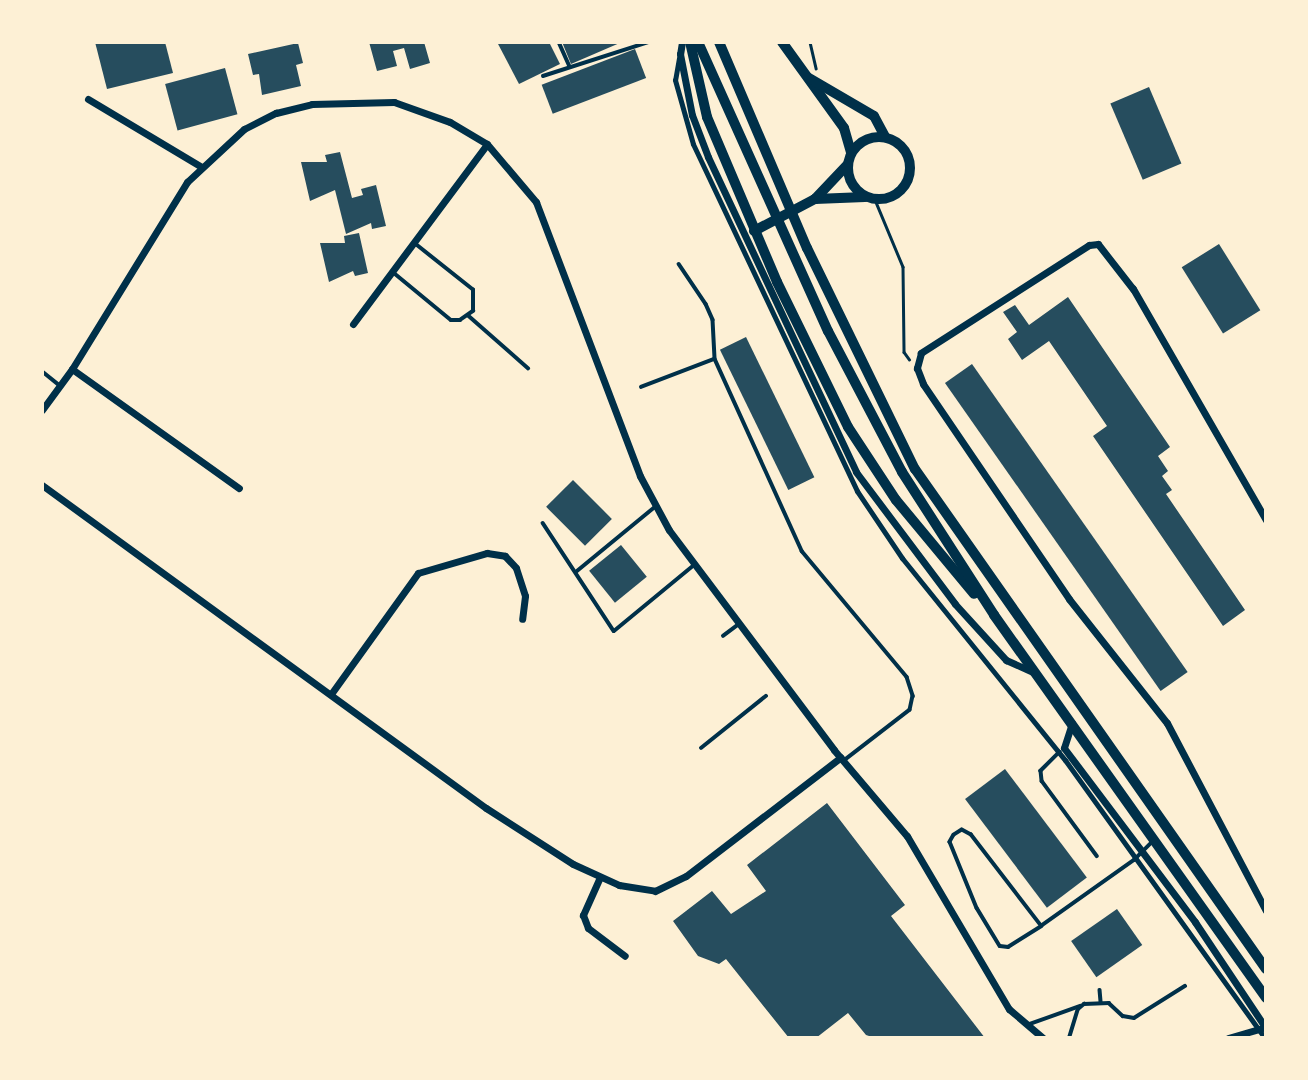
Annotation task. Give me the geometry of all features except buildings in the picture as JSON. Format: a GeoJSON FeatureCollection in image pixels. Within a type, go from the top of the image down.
{"type":"FeatureCollection","features":[{"type":"Feature","properties":{"kind":"main road"},"geometry":{"type":"LineString","coordinates":[[690,42],[694,74],[754,231],[848,427],[945,564],[994,615]]}},
{"type":"Feature","properties":{"kind":"main road"},"geometry":{"type":"LineString","coordinates":[[698,42],[861,400],[994,615],[1156,838],[1266,998]]}},
{"type":"Feature","properties":{"kind":"main road"},"geometry":{"type":"LineString","coordinates":[[719,42],[807,248],[915,469],[1266,969]]}},
{"type":"Feature","properties":{"kind":"main road"},"geometry":{"type":"LineString","coordinates":[[782,42],[800,72],[844,128],[851,183],[870,198]]}},
{"type":"Feature","properties":{"kind":"main road"},"geometry":{"type":"LineString","coordinates":[[800,72],[874,116],[885,137],[901,146],[910,173],[894,196],[815,199]]}},
{"type":"Feature","properties":{"kind":"main road"},"geometry":{"type":"LineString","coordinates":[[754,231],[815,199],[865,139],[885,137]]}},
{"type":"Feature","properties":{"kind":"street"},"geometry":{"type":"LineString","coordinates":[[682,42],[675,80],[693,144],[857,491],[902,558],[1065,760],[1134,860],[1222,972],[1265,1038]]}},
{"type":"Feature","properties":{"kind":"street"},"geometry":{"type":"LineString","coordinates":[[680,54],[692,115],[708,157],[856,472],[955,604],[1006,660],[1039,675]]}},
{"type":"Feature","properties":{"kind":"street"},"geometry":{"type":"LineString","coordinates":[[88,99],[200,166]]}},
{"type":"Feature","properties":{"kind":"street"},"geometry":{"type":"LineString","coordinates":[[42,410],[72,369],[200,166],[244,129],[276,113],[312,104],[394,102],[450,122],[487,144],[536,202],[591,353],[657,506],[696,564],[834,750],[906,836],[979,964],[1009,1009],[1044,1038]]}},
{"type":"Feature","properties":{"kind":"street"},"geometry":{"type":"LineString","coordinates":[[353,324],[487,144]]}},
{"type":"Feature","properties":{"kind":"street"},"geometry":{"type":"LineString","coordinates":[[1266,520],[1133,289],[1098,244],[1089,245],[921,353],[917,368],[923,384],[1069,599],[1167,723],[1266,912]]}},
{"type":"Feature","properties":{"kind":"street"},"geometry":{"type":"LineString","coordinates":[[72,369],[239,488]]}},
{"type":"Feature","properties":{"kind":"street"},"geometry":{"type":"LineString","coordinates":[[42,485],[486,808],[600,877],[619,885],[656,891],[686,876],[842,759]]}},
{"type":"Feature","properties":{"kind":"street"},"geometry":{"type":"LineString","coordinates":[[331,694],[418,573],[486,553],[505,556],[516,568],[525,596],[522,619]]}},
{"type":"Feature","properties":{"kind":"street"},"geometry":{"type":"LineString","coordinates":[[1072,722],[1064,747],[1141,854],[1195,922],[1259,1030]]}},
{"type":"Feature","properties":{"kind":"street"},"geometry":{"type":"LineString","coordinates":[[600,877],[583,915],[588,928],[625,956]]}},
{"type":"Feature","properties":{"kind":"street"},"geometry":{"type":"LineString","coordinates":[[1228,1038],[1259,1030]]}},
{"type":"Feature","properties":{"kind":"lane"},"geometry":{"type":"LineString","coordinates":[[559,42],[570,67]]}},
{"type":"Feature","properties":{"kind":"lane"},"geometry":{"type":"LineString","coordinates":[[543,76],[649,42]]}},
{"type":"Feature","properties":{"kind":"lane"},"geometry":{"type":"LineString","coordinates":[[414,243],[473,290],[475,302],[469,316]]}},
{"type":"Feature","properties":{"kind":"lane"},"geometry":{"type":"LineString","coordinates":[[679,264],[713,320],[715,359],[802,551],[907,677],[913,696],[910,710],[842,759]]}},
{"type":"Feature","properties":{"kind":"lane"},"geometry":{"type":"LineString","coordinates":[[392,272],[451,320],[469,316]]}},
{"type":"Feature","properties":{"kind":"lane"},"geometry":{"type":"LineString","coordinates":[[469,316],[528,368]]}},
{"type":"Feature","properties":{"kind":"lane"},"geometry":{"type":"LineString","coordinates":[[641,387],[715,359]]}},
{"type":"Feature","properties":{"kind":"lane"},"geometry":{"type":"LineString","coordinates":[[42,371],[60,386]]}},
{"type":"Feature","properties":{"kind":"lane"},"geometry":{"type":"LineString","coordinates":[[576,572],[657,506]]}},
{"type":"Feature","properties":{"kind":"lane"},"geometry":{"type":"LineString","coordinates":[[543,523],[614,631],[696,564]]}},
{"type":"Feature","properties":{"kind":"lane"},"geometry":{"type":"LineString","coordinates":[[723,636],[741,622]]}},
{"type":"Feature","properties":{"kind":"lane"},"geometry":{"type":"LineString","coordinates":[[701,748],[766,696]]}},
{"type":"Feature","properties":{"kind":"lane"},"geometry":{"type":"LineString","coordinates":[[1064,747],[1041,772],[1042,781],[1097,856]]}},
{"type":"Feature","properties":{"kind":"lane"},"geometry":{"type":"LineString","coordinates":[[1041,926],[971,835],[962,830],[950,842],[977,908],[1000,946],[1008,947],[1041,926],[1134,860],[1156,838]]}},
{"type":"Feature","properties":{"kind":"lane"},"geometry":{"type":"LineString","coordinates":[[1028,1025],[1080,1006],[1101,1002],[1134,1018],[1185,986]]}},
{"type":"Feature","properties":{"kind":"lane"},"geometry":{"type":"LineString","coordinates":[[1100,990],[1101,1002]]}},
{"type":"Feature","properties":{"kind":"lane"},"geometry":{"type":"LineString","coordinates":[[1069,1038],[1080,1006]]}},
{"type":"Feature","properties":{"kind":"path"},"geometry":{"type":"LineString","coordinates":[[810,42],[821,85]]}},
{"type":"Feature","properties":{"kind":"path"},"geometry":{"type":"LineString","coordinates":[[870,198],[903,267],[904,352],[917,368]]}}]}
